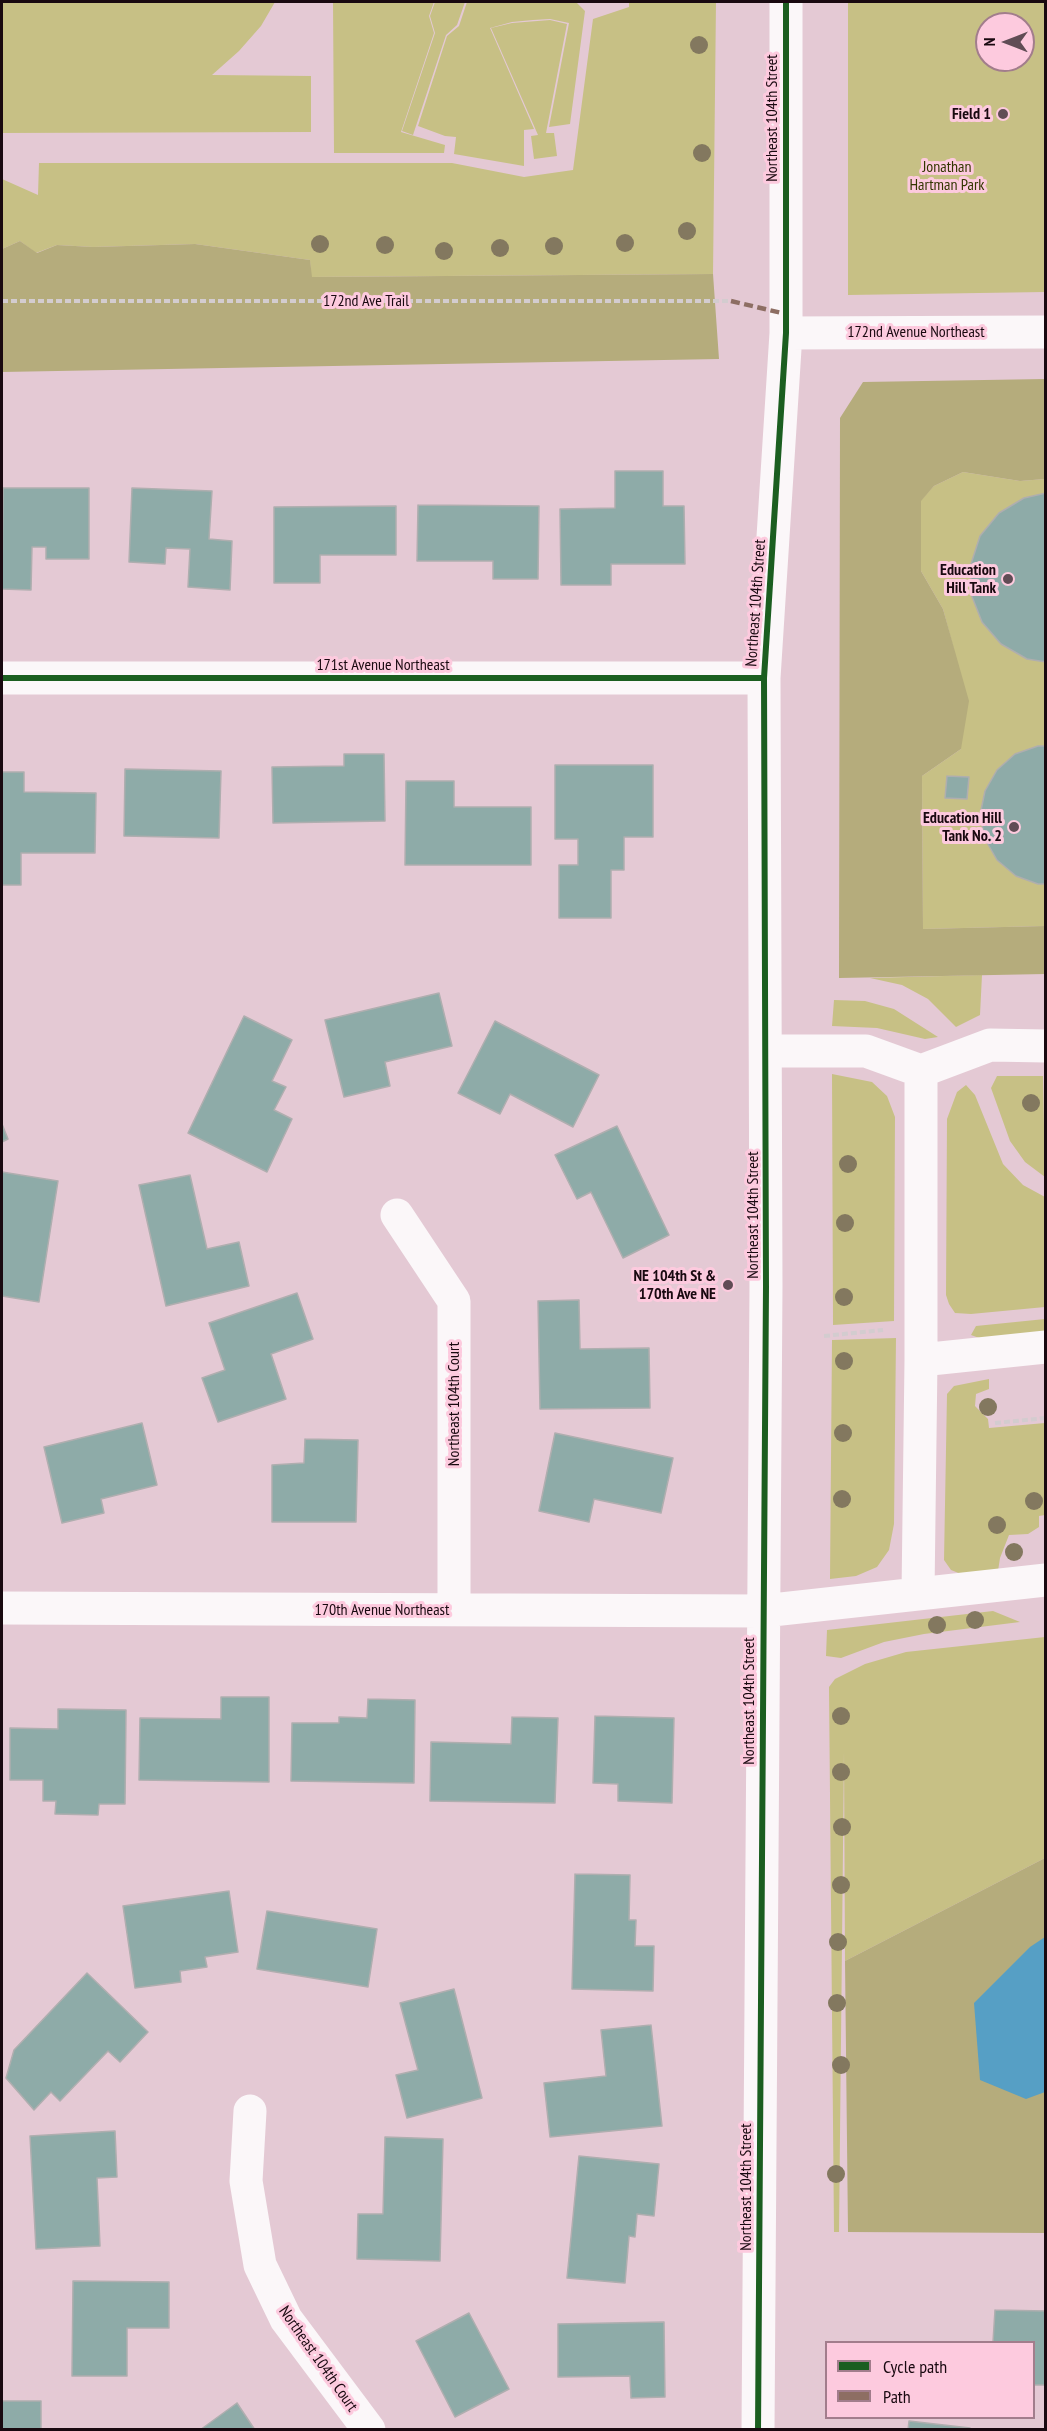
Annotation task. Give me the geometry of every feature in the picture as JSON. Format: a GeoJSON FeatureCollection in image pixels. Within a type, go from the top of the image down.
{"type":"FeatureCollection","features":[{"type":"Feature","properties":{"kind":"street","name":"Northeast 104th Street"},"geometry":{"type":"LineString","coordinates":[[758,2430],[766,1051],[764,678],[786,333],[786,2]]}},
{"type":"Feature","properties":{"kind":"street","name":"172nd Avenue Northeast"},"geometry":{"type":"LineString","coordinates":[[786,333],[1046,332]]}},
{"type":"Feature","properties":{"kind":"street","name":"171st Avenue Northeast"},"geometry":{"type":"LineString","coordinates":[[2,678],[764,678]]}},
{"type":"Feature","properties":{"kind":"street"},"geometry":{"type":"LineString","coordinates":[[766,1051],[866,1050],[921,1071],[990,1045],[1046,1046]]}},
{"type":"Feature","properties":{"kind":"street"},"geometry":{"type":"LineString","coordinates":[[918,1593],[921,1071]]}},
{"type":"Feature","properties":{"kind":"street","name":"Northeast 104th Court"},"geometry":{"type":"LineString","coordinates":[[397,1215],[454,1301],[454,1610]]}},
{"type":"Feature","properties":{"kind":"street"},"geometry":{"type":"LineString","coordinates":[[921,1360],[1046,1347]]}},
{"type":"Feature","properties":{"kind":"street","name":"170th Avenue Northeast"},"geometry":{"type":"LineString","coordinates":[[2,1608],[763,1611],[1046,1580]]}},
{"type":"Feature","properties":{"kind":"street","name":"Northeast 104th Court"},"geometry":{"type":"LineString","coordinates":[[250,2111],[246,2181],[260,2265],[286,2319],[369,2430]]}},
{"type":"Feature","properties":{"kind":"path"},"geometry":{"type":"LineString","coordinates":[[824,1336],[886,1329]]}},
{"type":"Feature","properties":{"kind":"path"},"geometry":{"type":"LineString","coordinates":[[995,1423],[1046,1418]]}},
{"type":"Feature","properties":{"kind":"green space"},"geometry":{"type":"Polygon","coordinates":[[[2,2],[275,2],[261,26],[239,51],[212,75],[311,76],[311,132],[2,133],[2,2]]]}},
{"type":"Feature","properties":{"kind":"green space"},"geometry":{"type":"Polygon","coordinates":[[[333,2],[434,2],[429,16],[434,33],[401,132],[445,145],[444,153],[334,153],[333,2]]]}},
{"type":"Feature","properties":{"kind":"green space"},"geometry":{"type":"Polygon","coordinates":[[[435,2],[465,2],[457,25],[446,35],[413,135],[402,131],[435,33],[430,16],[435,2]]]}},
{"type":"Feature","properties":{"kind":"green space"},"geometry":{"type":"Polygon","coordinates":[[[467,2],[576,2],[585,11],[570,124],[549,127],[569,23],[550,19],[533,20],[512,22],[490,28],[534,129],[524,130],[524,166],[454,154],[456,137],[445,136],[418,126],[447,36],[459,26],[467,2]]]}},
{"type":"Feature","properties":{"kind":"green space"},"geometry":{"type":"Polygon","coordinates":[[[629,2],[716,2],[713,274],[311,277],[310,260],[195,244],[93,247],[57,245],[36,253],[20,241],[2,249],[2,179],[38,195],[39,163],[452,163],[524,177],[573,170],[593,19],[629,7],[629,2]]]}},
{"type":"Feature","properties":{"kind":"green space","name":"Jonathan Hartman Park"},"geometry":{"type":"Polygon","coordinates":[[[848,2],[1045,2],[1045,292],[848,295],[848,2]]]}},
{"type":"Feature","properties":{"kind":"green space"},"geometry":{"type":"Polygon","coordinates":[[[550,20],[567,24],[546,133],[554,133],[557,156],[534,159],[531,136],[538,135],[491,28],[512,23],[550,20]]]}},
{"type":"Feature","properties":{"kind":"green space"},"geometry":{"type":"Polygon","coordinates":[[[963,472],[1020,481],[1045,479],[1045,926],[923,929],[922,776],[961,749],[954,650],[943,609],[921,571],[921,500],[934,486],[963,472]]]}},
{"type":"Feature","properties":{"kind":"green space"},"geometry":{"type":"Polygon","coordinates":[[[982,975],[980,1015],[956,1027],[928,999],[902,985],[870,978],[982,975]]]}},
{"type":"Feature","properties":{"kind":"green space"},"geometry":{"type":"Polygon","coordinates":[[[834,1000],[865,1001],[894,1009],[938,1037],[925,1039],[877,1028],[832,1026],[834,1000]]]}},
{"type":"Feature","properties":{"kind":"green space"},"geometry":{"type":"Polygon","coordinates":[[[832,1074],[872,1082],[887,1096],[895,1117],[894,1321],[833,1325],[832,1074]]]}},
{"type":"Feature","properties":{"kind":"green space"},"geometry":{"type":"Polygon","coordinates":[[[997,1076],[1043,1076],[1045,1177],[1025,1162],[1010,1141],[991,1088],[997,1076]]]}},
{"type":"Feature","properties":{"kind":"green space"},"geometry":{"type":"Polygon","coordinates":[[[966,1085],[975,1095],[1003,1164],[1023,1185],[1045,1197],[1045,1307],[971,1314],[955,1313],[949,1304],[946,1295],[947,1119],[957,1092],[966,1085]]]}},
{"type":"Feature","properties":{"kind":"green space"},"geometry":{"type":"Polygon","coordinates":[[[1045,1319],[1045,1335],[982,1339],[971,1335],[976,1326],[1045,1319]]]}},
{"type":"Feature","properties":{"kind":"green space"},"geometry":{"type":"Polygon","coordinates":[[[896,1338],[894,1524],[889,1550],[877,1567],[856,1576],[830,1579],[832,1340],[896,1338]]]}},
{"type":"Feature","properties":{"kind":"green space"},"geometry":{"type":"Polygon","coordinates":[[[989,1379],[989,1389],[976,1394],[975,1406],[988,1419],[989,1428],[1045,1423],[1045,1515],[1039,1516],[1039,1527],[1028,1534],[1009,1535],[1000,1558],[998,1571],[961,1574],[951,1570],[944,1560],[947,1394],[954,1386],[989,1379]]]}},
{"type":"Feature","properties":{"kind":"green space"},"geometry":{"type":"Polygon","coordinates":[[[993,1611],[1020,1622],[924,1634],[884,1642],[841,1658],[826,1656],[827,1630],[993,1611]]]}},
{"type":"Feature","properties":{"kind":"green space"},"geometry":{"type":"Polygon","coordinates":[[[1045,1637],[1045,1858],[845,1961],[844,1751],[839,2232],[834,2232],[829,1687],[835,1679],[865,1664],[906,1652],[1045,1637]]]}},
{"type":"Feature","properties":{"kind":"shaded area"},"geometry":{"type":"Polygon","coordinates":[[[20,241],[37,253],[57,245],[93,247],[195,244],[310,260],[312,277],[713,274],[719,359],[2,372],[2,249],[20,241]]]}},
{"type":"Feature","properties":{"kind":"shaded area"},"geometry":{"type":"Polygon","coordinates":[[[1045,379],[1045,479],[1020,481],[963,472],[934,486],[921,501],[921,571],[943,609],[969,701],[961,749],[922,776],[923,929],[1045,926],[1045,974],[839,978],[840,418],[863,382],[1045,379]]]}},
{"type":"Feature","properties":{"kind":"shaded area"},"geometry":{"type":"Polygon","coordinates":[[[1045,1858],[1045,2233],[848,2232],[845,1961],[1045,1858]]]}},
{"type":"Feature","properties":{"kind":"water"},"geometry":{"type":"Polygon","coordinates":[[[1045,1937],[1045,2092],[1026,2099],[980,2080],[974,2003],[1030,1947],[1045,1937]]]}},
{"type":"Feature","properties":{"kind":"building"},"geometry":{"type":"Polygon","coordinates":[[[615,471],[663,471],[663,506],[684,506],[685,564],[611,564],[611,585],[561,585],[560,509],[615,508],[615,471]]]}},
{"type":"Feature","properties":{"kind":"building"},"geometry":{"type":"Polygon","coordinates":[[[3,488],[89,488],[89,559],[46,559],[46,547],[32,547],[31,590],[2,589],[3,488]]]}},
{"type":"Feature","properties":{"kind":"building"},"geometry":{"type":"Polygon","coordinates":[[[132,488],[212,491],[209,539],[232,541],[230,590],[188,587],[190,549],[166,548],[165,564],[129,562],[132,488]]]}},
{"type":"Feature","properties":{"kind":"building","name":"Education Hill Tank"},"geometry":{"type":"Polygon","coordinates":[[[1046,493],[1046,662],[1027,659],[1001,644],[982,622],[971,594],[971,564],[980,536],[999,513],[1024,498],[1046,493]]]}},
{"type":"Feature","properties":{"kind":"building"},"geometry":{"type":"Polygon","coordinates":[[[418,505],[539,506],[538,579],[493,579],[493,561],[417,561],[418,505]]]}},
{"type":"Feature","properties":{"kind":"building"},"geometry":{"type":"Polygon","coordinates":[[[396,506],[396,555],[320,555],[320,583],[274,583],[274,507],[396,506]]]}},
{"type":"Feature","properties":{"kind":"building","name":"Education Hill Tank No. 2"},"geometry":{"type":"Polygon","coordinates":[[[1038,746],[1046,746],[1046,884],[1038,884],[1016,876],[997,860],[985,839],[980,815],[985,791],[997,770],[1015,754],[1038,746]]]}},
{"type":"Feature","properties":{"kind":"building"},"geometry":{"type":"Polygon","coordinates":[[[344,754],[384,754],[385,821],[273,823],[272,767],[344,766],[344,754]]]}},
{"type":"Feature","properties":{"kind":"building"},"geometry":{"type":"Polygon","coordinates":[[[555,765],[653,765],[653,837],[624,837],[624,870],[611,870],[611,918],[559,918],[559,865],[578,865],[578,839],[555,839],[555,765]]]}},
{"type":"Feature","properties":{"kind":"building"},"geometry":{"type":"Polygon","coordinates":[[[125,769],[221,771],[219,838],[124,836],[125,769]]]}},
{"type":"Feature","properties":{"kind":"building"},"geometry":{"type":"Polygon","coordinates":[[[2,772],[24,772],[24,792],[96,793],[95,853],[21,853],[21,885],[2,885],[2,772]]]}},
{"type":"Feature","properties":{"kind":"building"},"geometry":{"type":"Polygon","coordinates":[[[947,776],[969,777],[967,799],[945,798],[947,776]]]}},
{"type":"Feature","properties":{"kind":"building"},"geometry":{"type":"Polygon","coordinates":[[[406,781],[454,781],[454,807],[531,807],[531,865],[405,865],[406,781]]]}},
{"type":"Feature","properties":{"kind":"building"},"geometry":{"type":"Polygon","coordinates":[[[439,993],[452,1046],[385,1062],[390,1086],[344,1097],[325,1020],[439,993]]]}},
{"type":"Feature","properties":{"kind":"building"},"geometry":{"type":"Polygon","coordinates":[[[244,1016],[292,1040],[272,1081],[286,1087],[274,1110],[292,1119],[267,1172],[188,1133],[244,1016]]]}},
{"type":"Feature","properties":{"kind":"building"},"geometry":{"type":"Polygon","coordinates":[[[495,1021],[599,1075],[573,1127],[510,1094],[500,1114],[458,1093],[495,1021]]]}},
{"type":"Feature","properties":{"kind":"building"},"geometry":{"type":"Polygon","coordinates":[[[2,1124],[8,1139],[2,1142],[2,1124]]]}},
{"type":"Feature","properties":{"kind":"building"},"geometry":{"type":"Polygon","coordinates":[[[617,1126],[669,1235],[623,1258],[591,1192],[577,1199],[555,1155],[617,1126]]]}},
{"type":"Feature","properties":{"kind":"building"},"geometry":{"type":"Polygon","coordinates":[[[2,1172],[58,1181],[39,1302],[2,1296],[2,1172]]]}},
{"type":"Feature","properties":{"kind":"building"},"geometry":{"type":"Polygon","coordinates":[[[190,1175],[207,1249],[239,1242],[249,1286],[166,1306],[139,1185],[190,1175]]]}},
{"type":"Feature","properties":{"kind":"building"},"geometry":{"type":"Polygon","coordinates":[[[297,1293],[313,1339],[271,1354],[286,1399],[218,1422],[202,1378],[225,1370],[209,1323],[297,1293]]]}},
{"type":"Feature","properties":{"kind":"building"},"geometry":{"type":"Polygon","coordinates":[[[579,1300],[580,1349],[649,1348],[650,1408],[540,1409],[538,1301],[579,1300]]]}},
{"type":"Feature","properties":{"kind":"building"},"geometry":{"type":"Polygon","coordinates":[[[142,1423],[157,1485],[101,1499],[104,1513],[62,1523],[44,1447],[142,1423]]]}},
{"type":"Feature","properties":{"kind":"building"},"geometry":{"type":"Polygon","coordinates":[[[555,1433],[673,1458],[661,1513],[594,1499],[589,1522],[539,1511],[555,1433]]]}},
{"type":"Feature","properties":{"kind":"building"},"geometry":{"type":"Polygon","coordinates":[[[305,1439],[358,1440],[356,1522],[272,1522],[272,1465],[304,1463],[305,1439]]]}},
{"type":"Feature","properties":{"kind":"building"},"geometry":{"type":"Polygon","coordinates":[[[221,1697],[269,1697],[269,1782],[139,1780],[140,1718],[221,1719],[221,1697]]]}},
{"type":"Feature","properties":{"kind":"building"},"geometry":{"type":"Polygon","coordinates":[[[368,1699],[415,1700],[414,1783],[291,1781],[292,1723],[339,1723],[339,1717],[367,1718],[368,1699]]]}},
{"type":"Feature","properties":{"kind":"building"},"geometry":{"type":"Polygon","coordinates":[[[58,1709],[126,1710],[125,1804],[99,1804],[98,1815],[55,1814],[56,1801],[43,1801],[43,1780],[10,1780],[10,1728],[58,1729],[58,1709]]]}},
{"type":"Feature","properties":{"kind":"building"},"geometry":{"type":"Polygon","coordinates":[[[595,1716],[674,1718],[672,1803],[618,1801],[618,1784],[593,1783],[595,1716]]]}},
{"type":"Feature","properties":{"kind":"building"},"geometry":{"type":"Polygon","coordinates":[[[512,1717],[558,1718],[555,1803],[430,1801],[431,1742],[511,1744],[512,1717]]]}},
{"type":"Feature","properties":{"kind":"building"},"geometry":{"type":"Polygon","coordinates":[[[575,1874],[630,1875],[629,1920],[636,1920],[635,1946],[654,1946],[653,1991],[572,1989],[575,1874]]]}},
{"type":"Feature","properties":{"kind":"building"},"geometry":{"type":"Polygon","coordinates":[[[229,1891],[238,1952],[205,1957],[207,1967],[180,1971],[181,1982],[135,1988],[123,1906],[229,1891]]]}},
{"type":"Feature","properties":{"kind":"building"},"geometry":{"type":"Polygon","coordinates":[[[267,1911],[377,1929],[368,1987],[257,1969],[267,1911]]]}},
{"type":"Feature","properties":{"kind":"building"},"geometry":{"type":"Polygon","coordinates":[[[87,1973],[148,2032],[120,2062],[108,2051],[60,2101],[51,2092],[34,2110],[6,2078],[14,2050],[87,1973]]]}},
{"type":"Feature","properties":{"kind":"building"},"geometry":{"type":"Polygon","coordinates":[[[454,1989],[482,2098],[407,2118],[396,2075],[418,2070],[400,2003],[454,1989]]]}},
{"type":"Feature","properties":{"kind":"building"},"geometry":{"type":"Polygon","coordinates":[[[651,2025],[662,2126],[550,2137],[544,2083],[606,2076],[601,2030],[651,2025]]]}},
{"type":"Feature","properties":{"kind":"building"},"geometry":{"type":"Polygon","coordinates":[[[115,2131],[117,2177],[97,2178],[100,2246],[36,2249],[30,2136],[115,2131]]]}},
{"type":"Feature","properties":{"kind":"building"},"geometry":{"type":"Polygon","coordinates":[[[385,2137],[443,2139],[440,2261],[357,2259],[358,2214],[383,2214],[385,2137]]]}},
{"type":"Feature","properties":{"kind":"building"},"geometry":{"type":"Polygon","coordinates":[[[579,2156],[659,2164],[654,2216],[637,2214],[635,2237],[629,2236],[625,2283],[567,2278],[579,2156]]]}},
{"type":"Feature","properties":{"kind":"building"},"geometry":{"type":"Polygon","coordinates":[[[73,2281],[169,2282],[169,2328],[127,2328],[127,2376],[72,2376],[73,2281]]]}},
{"type":"Feature","properties":{"kind":"building"},"geometry":{"type":"Polygon","coordinates":[[[995,2310],[1046,2311],[1046,2385],[1035,2385],[1035,2341],[993,2341],[995,2310]]]}},
{"type":"Feature","properties":{"kind":"building"},"geometry":{"type":"Polygon","coordinates":[[[469,2313],[509,2389],[455,2417],[416,2341],[469,2313]]]}},
{"type":"Feature","properties":{"kind":"building"},"geometry":{"type":"Polygon","coordinates":[[[664,2322],[665,2397],[631,2398],[630,2376],[558,2377],[558,2324],[664,2322]]]}},
{"type":"Feature","properties":{"kind":"building"},"geometry":{"type":"Polygon","coordinates":[[[2,2401],[41,2401],[41,2430],[2,2430],[2,2401]]]}},
{"type":"Feature","properties":{"kind":"building"},"geometry":{"type":"Polygon","coordinates":[[[237,2403],[255,2430],[200,2430],[237,2403]]]}},
{"type":"Feature","properties":{"kind":"building"},"geometry":{"type":"Polygon","coordinates":[[[909,2421],[970,2428],[970,2430],[908,2430],[909,2421]]]}},
{"type":"Feature","properties":{"kind":"marked path"},"geometry":{"type":"LineString","coordinates":[[731,301],[786,314]]}},
{"type":"Feature","properties":{"kind":"cycle path"},"geometry":{"type":"LineString","coordinates":[[758,2430],[766,1286],[764,678],[786,333],[786,2]]}},
{"type":"Feature","properties":{"kind":"cycle path"},"geometry":{"type":"LineString","coordinates":[[2,678],[764,678]]}},
{"type":"Feature","properties":{"kind":"place","name":"Field 1"},"geometry":{"type":"Point","coordinates":[1003,114]}},
{"type":"Feature","properties":{"kind":"place","name":"Education Hill Tank"},"geometry":{"type":"Point","coordinates":[1008,579]}},
{"type":"Feature","properties":{"kind":"place","name":"Education Hill Tank No. 2"},"geometry":{"type":"Point","coordinates":[1014,827]}},
{"type":"Feature","properties":{"kind":"place","name":"NE 104th St & 170th Ave NE"},"geometry":{"type":"Point","coordinates":[728,1285]}}]}
